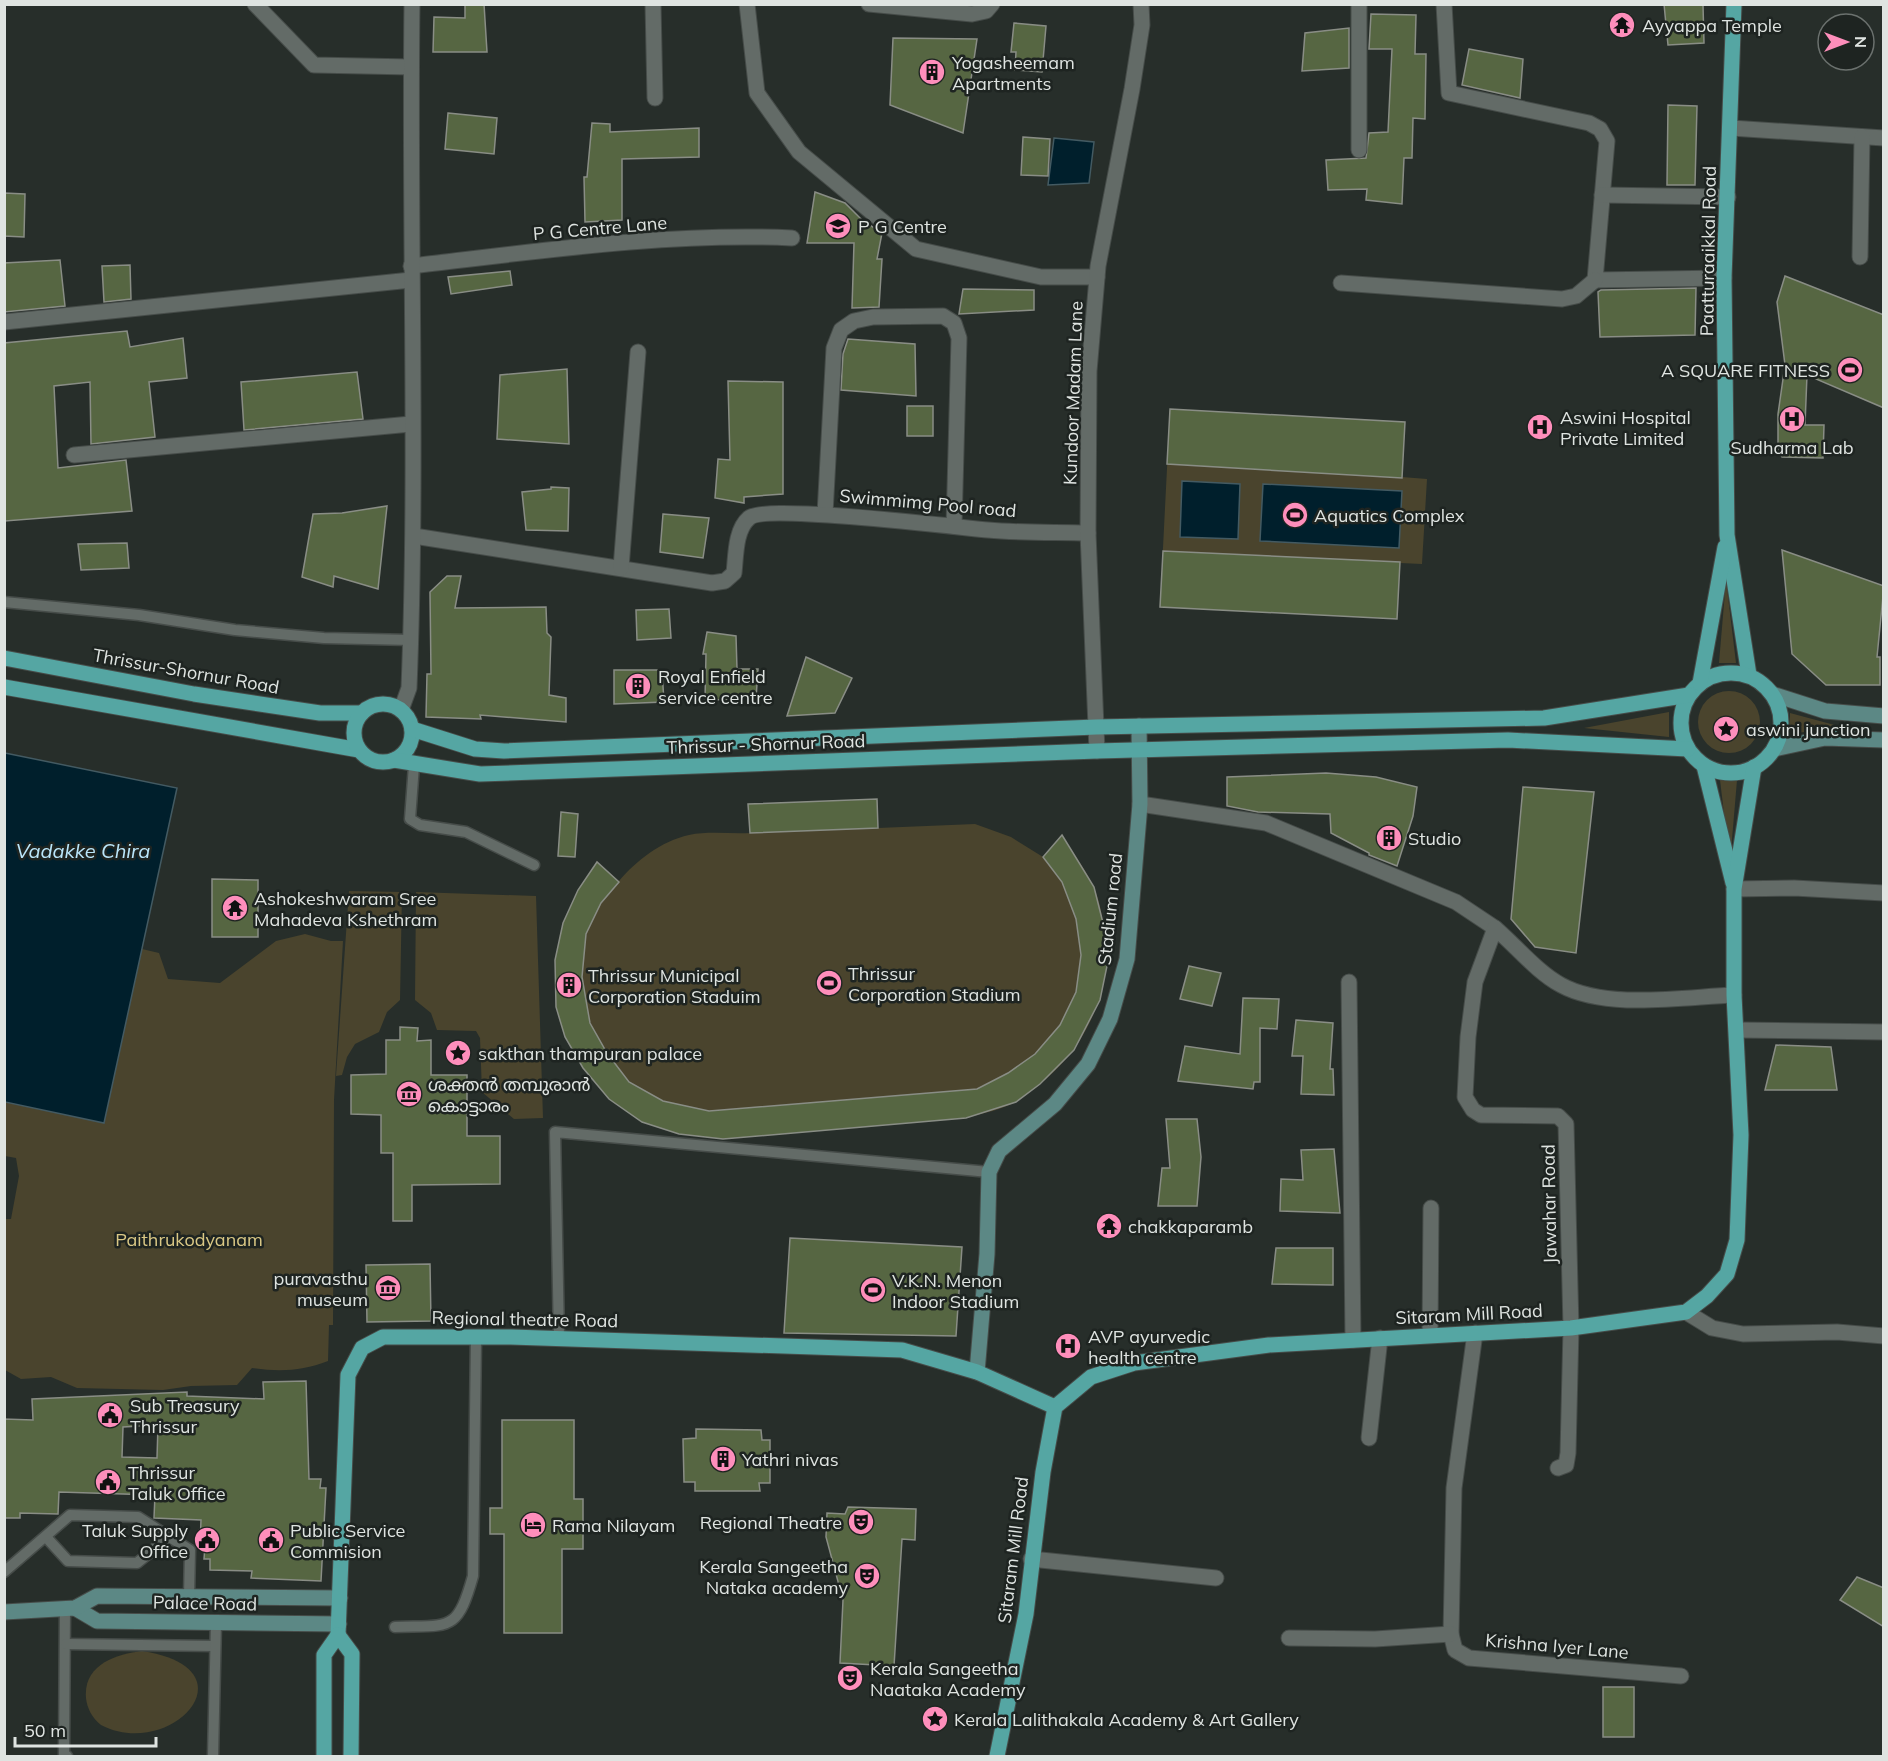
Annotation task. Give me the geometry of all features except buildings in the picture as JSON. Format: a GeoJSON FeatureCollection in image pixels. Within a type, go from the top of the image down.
{"type":"FeatureCollection","features":[{"type":"Feature","properties":{"kind":"main road","name":"Paatturaaikkal Road"},"geometry":{"type":"LineString","coordinates":[[1727,535],[1725,278],[1734,4]]}},
{"type":"Feature","properties":{"kind":"main road"},"geometry":{"type":"LineString","coordinates":[[1727,535],[1749,675]]}},
{"type":"Feature","properties":{"kind":"main road"},"geometry":{"type":"LineString","coordinates":[[1700,683],[1727,535]]}},
{"type":"Feature","properties":{"kind":"main road","name":"Thrissur-Shornur Road"},"geometry":{"type":"LineString","coordinates":[[4,658],[194,694],[320,713],[362,713]]}},
{"type":"Feature","properties":{"kind":"main road"},"geometry":{"type":"LineString","coordinates":[[1732,672],[1749,675],[1762,683],[1772,694],[1781,721],[1780,736],[1774,749],[1754,767],[1738,773],[1720,772],[1704,766],[1688,749],[1681,722],[1689,695],[1700,683],[1715,675],[1732,672]]}},
{"type":"Feature","properties":{"kind":"main road"},"geometry":{"type":"LineString","coordinates":[[4,687],[359,750],[375,761],[394,760],[408,748],[412,729],[409,720],[401,710],[388,704],[378,704],[362,713],[354,731],[359,750]]}},
{"type":"Feature","properties":{"kind":"main road"},"geometry":{"type":"LineString","coordinates":[[1772,694],[1825,711],[1884,716]]}},
{"type":"Feature","properties":{"kind":"main road"},"geometry":{"type":"LineString","coordinates":[[412,729],[475,749],[504,751],[1096,727],[1571,716],[1689,695]]}},
{"type":"Feature","properties":{"kind":"main road"},"geometry":{"type":"LineString","coordinates":[[1488,719],[1489,741]]}},
{"type":"Feature","properties":{"kind":"main road"},"geometry":{"type":"LineString","coordinates":[[1286,724],[1286,746]]}},
{"type":"Feature","properties":{"kind":"main road","name":"Stadium road"},"geometry":{"type":"LineString","coordinates":[[977,1372],[987,1254],[989,1172],[999,1151],[1054,1104],[1088,1064],[1110,1019],[1127,959],[1140,804],[1139,726]]}},
{"type":"Feature","properties":{"kind":"main road"},"geometry":{"type":"LineString","coordinates":[[1774,749],[1825,738],[1884,740]]}},
{"type":"Feature","properties":{"kind":"main road","name":"Thrissur - Shornur Road"},"geometry":{"type":"LineString","coordinates":[[394,760],[480,774],[1097,751],[1520,740],[1688,749]]}},
{"type":"Feature","properties":{"kind":"main road"},"geometry":{"type":"LineString","coordinates":[[1704,766],[1734,889]]}},
{"type":"Feature","properties":{"kind":"main road"},"geometry":{"type":"LineString","coordinates":[[1686,1312],[1707,1296],[1727,1274],[1737,1240],[1741,1135],[1734,995],[1734,889],[1754,767]]}},
{"type":"Feature","properties":{"kind":"main road","name":"Sitaram Mill Road"},"geometry":{"type":"LineString","coordinates":[[998,1756],[1026,1614],[1031,1559],[1055,1407],[1091,1377],[1134,1363],[1269,1345],[1571,1328],[1686,1312]]}},
{"type":"Feature","properties":{"kind":"main road","name":"Regional theatre Road"},"geometry":{"type":"LineString","coordinates":[[339,1630],[348,1375],[362,1348],[383,1337],[560,1338],[902,1350],[977,1372]]}},
{"type":"Feature","properties":{"kind":"main road"},"geometry":{"type":"LineString","coordinates":[[977,1372],[1055,1407]]}},
{"type":"Feature","properties":{"kind":"main road","name":"Palace Road"},"geometry":{"type":"LineString","coordinates":[[4,1612],[70,1608],[97,1596],[340,1598]]}},
{"type":"Feature","properties":{"kind":"main road","name":"Palace Road"},"geometry":{"type":"LineString","coordinates":[[70,1608],[97,1621],[216,1622],[339,1630]]}},
{"type":"Feature","properties":{"kind":"main road"},"geometry":{"type":"LineString","coordinates":[[324,1756],[324,1655],[339,1630]]}},
{"type":"Feature","properties":{"kind":"main road"},"geometry":{"type":"LineString","coordinates":[[339,1630],[352,1654],[351,1756]]}},
{"type":"Feature","properties":{"kind":"street"},"geometry":{"type":"LineString","coordinates":[[255,4],[314,65],[411,67]]}},
{"type":"Feature","properties":{"kind":"street"},"geometry":{"type":"LineString","coordinates":[[401,710],[409,687],[414,536],[411,424],[412,4]]}},
{"type":"Feature","properties":{"kind":"street"},"geometry":{"type":"LineString","coordinates":[[653,4],[655,98]]}},
{"type":"Feature","properties":{"kind":"street"},"geometry":{"type":"LineString","coordinates":[[747,4],[757,93],[799,152],[916,249],[1041,277],[1097,277]]}},
{"type":"Feature","properties":{"kind":"street"},"geometry":{"type":"LineString","coordinates":[[869,4],[972,14],[986,11],[992,4]]}},
{"type":"Feature","properties":{"kind":"street","name":"Kundoor Madam Lane"},"geometry":{"type":"LineString","coordinates":[[1097,751],[1088,533],[1089,371],[1097,277],[1132,89],[1142,26],[1141,4]]}},
{"type":"Feature","properties":{"kind":"street"},"geometry":{"type":"LineString","coordinates":[[1359,4],[1359,150]]}},
{"type":"Feature","properties":{"kind":"street"},"geometry":{"type":"LineString","coordinates":[[1444,4],[1449,93],[1589,123],[1600,129],[1607,141],[1595,280]]}},
{"type":"Feature","properties":{"kind":"street"},"geometry":{"type":"LineString","coordinates":[[1731,128],[1884,138]]}},
{"type":"Feature","properties":{"kind":"street"},"geometry":{"type":"LineString","coordinates":[[1860,256],[1862,136]]}},
{"type":"Feature","properties":{"kind":"street"},"geometry":{"type":"LineString","coordinates":[[1602,195],[1728,197]]}},
{"type":"Feature","properties":{"kind":"street","name":"P G Centre Lane"},"geometry":{"type":"LineString","coordinates":[[4,322],[638,243],[763,237],[792,238]]}},
{"type":"Feature","properties":{"kind":"street"},"geometry":{"type":"LineString","coordinates":[[1341,283],[1562,299],[1576,296],[1595,280],[1725,278]]}},
{"type":"Feature","properties":{"kind":"street"},"geometry":{"type":"LineString","coordinates":[[825,514],[834,348],[841,330],[854,321],[873,317],[943,316],[954,322],[959,338],[954,526]]}},
{"type":"Feature","properties":{"kind":"street"},"geometry":{"type":"LineString","coordinates":[[414,536],[621,568],[638,352]]}},
{"type":"Feature","properties":{"kind":"street"},"geometry":{"type":"LineString","coordinates":[[74,455],[411,424]]}},
{"type":"Feature","properties":{"kind":"street","name":"Swimmimg Pool road"},"geometry":{"type":"LineString","coordinates":[[621,568],[712,583],[725,581],[734,573],[740,528],[750,516],[765,512],[825,514],[990,530],[1088,533]]}},
{"type":"Feature","properties":{"kind":"street"},"geometry":{"type":"LineString","coordinates":[[1140,804],[1266,823],[1456,902],[1495,928],[1560,984],[1582,995],[1629,999],[1734,995]]}},
{"type":"Feature","properties":{"kind":"street"},"geometry":{"type":"LineString","coordinates":[[1734,889],[1794,888],[1884,893]]}},
{"type":"Feature","properties":{"kind":"street","name":"Jawahar Road"},"geometry":{"type":"LineString","coordinates":[[1495,928],[1475,981],[1468,1037],[1465,1097],[1473,1110],[1481,1115],[1558,1116],[1566,1124],[1571,1328],[1568,1453],[1566,1465],[1558,1468]]}},
{"type":"Feature","properties":{"kind":"street"},"geometry":{"type":"LineString","coordinates":[[1348,981],[1353,1340]]}},
{"type":"Feature","properties":{"kind":"street"},"geometry":{"type":"LineString","coordinates":[[1737,1030],[1884,1032]]}},
{"type":"Feature","properties":{"kind":"street"},"geometry":{"type":"LineString","coordinates":[[1430,1335],[1431,1208]]}},
{"type":"Feature","properties":{"kind":"street"},"geometry":{"type":"LineString","coordinates":[[1686,1312],[1712,1328],[1743,1334],[1837,1332],[1884,1336]]}},
{"type":"Feature","properties":{"kind":"street"},"geometry":{"type":"LineString","coordinates":[[1289,1638],[1375,1639],[1451,1634],[1454,1488],[1475,1333]]}},
{"type":"Feature","properties":{"kind":"street"},"geometry":{"type":"LineString","coordinates":[[1369,1438],[1380,1338]]}},
{"type":"Feature","properties":{"kind":"street"},"geometry":{"type":"LineString","coordinates":[[1031,1559],[1216,1578]]}},
{"type":"Feature","properties":{"kind":"street","name":"Krishna Iyer Lane"},"geometry":{"type":"LineString","coordinates":[[1451,1634],[1455,1650],[1469,1658],[1681,1676]]}},
{"type":"Feature","properties":{"kind":"lane"},"geometry":{"type":"LineString","coordinates":[[4,602],[139,615],[235,630],[324,638],[411,640]]}},
{"type":"Feature","properties":{"kind":"lane"},"geometry":{"type":"LineString","coordinates":[[414,765],[410,819],[420,825],[466,832],[534,865]]}},
{"type":"Feature","properties":{"kind":"lane"},"geometry":{"type":"LineString","coordinates":[[560,1338],[555,1132],[989,1172]]}},
{"type":"Feature","properties":{"kind":"lane"},"geometry":{"type":"LineString","coordinates":[[396,1627],[443,1625],[455,1620],[465,1606],[473,1576],[476,1337]]}},
{"type":"Feature","properties":{"kind":"lane"},"geometry":{"type":"LineString","coordinates":[[4,1572],[70,1515],[138,1517],[190,1550],[189,1597]]}},
{"type":"Feature","properties":{"kind":"lane"},"geometry":{"type":"LineString","coordinates":[[46,1537],[68,1561],[137,1563],[169,1538]]}},
{"type":"Feature","properties":{"kind":"lane"},"geometry":{"type":"LineString","coordinates":[[67,1756],[64,1756],[66,1644],[70,1608]]}},
{"type":"Feature","properties":{"kind":"lane"},"geometry":{"type":"LineString","coordinates":[[213,1756],[216,1622]]}},
{"type":"Feature","properties":{"kind":"lane"},"geometry":{"type":"LineString","coordinates":[[66,1644],[215,1646]]}},
{"type":"Feature","properties":{"kind":"green space","name":"Aquatics Complex"},"geometry":{"type":"Polygon","coordinates":[[[1170,409],[1405,422],[1402,477],[1427,479],[1422,564],[1400,563],[1397,619],[1160,607],[1170,409]]]}},
{"type":"Feature","properties":{"kind":"green space"},"geometry":{"type":"Polygon","coordinates":[[[1726,580],[1736,663],[1719,663],[1726,580]]]}},
{"type":"Feature","properties":{"kind":"green space"},"geometry":{"type":"Polygon","coordinates":[[[1723,691],[1735,691],[1751,700],[1758,710],[1760,722],[1758,734],[1751,744],[1735,753],[1723,753],[1712,748],[1703,739],[1698,728],[1698,716],[1703,705],[1712,696],[1723,691]]]}},
{"type":"Feature","properties":{"kind":"green space"},"geometry":{"type":"Polygon","coordinates":[[[1669,712],[1669,737],[1584,728],[1669,712]]]}},
{"type":"Feature","properties":{"kind":"green space"},"geometry":{"type":"Polygon","coordinates":[[[1790,713],[1842,727],[1789,734],[1790,713]]]}},
{"type":"Feature","properties":{"kind":"green space"},"geometry":{"type":"Polygon","coordinates":[[[1720,780],[1737,780],[1730,863],[1720,780]]]}},
{"type":"Feature","properties":{"kind":"green space","name":"Thrissur Corporation Stadium"},"geometry":{"type":"Polygon","coordinates":[[[877,799],[878,828],[975,824],[1011,837],[1043,857],[1062,835],[1086,873],[1098,899],[1105,940],[1105,965],[1102,989],[1095,1011],[1085,1032],[1056,1069],[1038,1086],[1012,1103],[1000,1109],[966,1118],[642,1122],[609,1099],[583,1068],[556,1007],[555,960],[563,923],[578,890],[597,862],[619,881],[650,853],[679,838],[704,833],[750,833],[748,804],[877,799]]]}},
{"type":"Feature","properties":{"kind":"green space"},"geometry":{"type":"Polygon","coordinates":[[[349,891],[402,892],[400,1000],[387,1012],[379,1032],[355,1044],[347,1057],[342,1075],[336,1076],[349,891]]]}},
{"type":"Feature","properties":{"kind":"green space"},"geometry":{"type":"Polygon","coordinates":[[[416,892],[536,896],[543,1118],[514,1119],[482,1092],[480,1038],[476,1031],[437,1030],[431,1013],[415,1000],[416,892]]]}},
{"type":"Feature","properties":{"kind":"green space","name":"Paithrukodyanam"},"geometry":{"type":"Polygon","coordinates":[[[305,934],[331,941],[343,941],[334,1100],[333,1325],[329,1325],[328,1361],[291,1370],[252,1368],[237,1385],[191,1386],[163,1390],[77,1388],[51,1377],[21,1379],[5,1370],[4,1219],[11,1219],[19,1176],[16,1158],[5,1156],[5,1102],[104,1123],[142,949],[159,953],[168,979],[220,983],[276,941],[305,934]]]}},
{"type":"Feature","properties":{"kind":"green space"},"geometry":{"type":"Polygon","coordinates":[[[142,1651],[176,1661],[194,1675],[198,1692],[190,1708],[175,1722],[153,1731],[127,1733],[101,1725],[89,1709],[86,1698],[86,1687],[90,1677],[96,1669],[112,1658],[142,1651]]]}},
{"type":"Feature","properties":{"kind":"water"},"geometry":{"type":"Polygon","coordinates":[[[1054,138],[1094,142],[1089,183],[1048,185],[1054,138]]]}},
{"type":"Feature","properties":{"kind":"water"},"geometry":{"type":"Polygon","coordinates":[[[1182,481],[1240,484],[1238,539],[1180,537],[1182,481]]]}},
{"type":"Feature","properties":{"kind":"water"},"geometry":{"type":"Polygon","coordinates":[[[1263,484],[1402,491],[1399,548],[1260,541],[1263,484]]]}},
{"type":"Feature","properties":{"kind":"water","name":"Vadakke Chira"},"geometry":{"type":"Polygon","coordinates":[[[5,753],[177,788],[104,1123],[5,1102],[5,753]]]}},
{"type":"Feature","properties":{"kind":"place","name":"Ayyappa Temple"},"geometry":{"type":"Point","coordinates":[1622,25]}},
{"type":"Feature","properties":{"kind":"place","name":"Yogasheemam Apartments"},"geometry":{"type":"Point","coordinates":[932,72]}},
{"type":"Feature","properties":{"kind":"place","name":"P G Centre"},"geometry":{"type":"Point","coordinates":[838,226]}},
{"type":"Feature","properties":{"kind":"place","name":"A SQUARE FITNESS"},"geometry":{"type":"Point","coordinates":[1850,370]}},
{"type":"Feature","properties":{"kind":"place","name":"Sudharma Lab"},"geometry":{"type":"Point","coordinates":[1792,419]}},
{"type":"Feature","properties":{"kind":"place","name":"Aswini Hospital Private Limited"},"geometry":{"type":"Point","coordinates":[1540,427]}},
{"type":"Feature","properties":{"kind":"place","name":"Aquatics Complex"},"geometry":{"type":"Point","coordinates":[1295,515]}},
{"type":"Feature","properties":{"kind":"place","name":"Royal Enfield service centre"},"geometry":{"type":"Point","coordinates":[638,686]}},
{"type":"Feature","properties":{"kind":"place","name":"aswini junction"},"geometry":{"type":"Point","coordinates":[1726,729]}},
{"type":"Feature","properties":{"kind":"place","name":"Studio"},"geometry":{"type":"Point","coordinates":[1389,838]}},
{"type":"Feature","properties":{"kind":"place","name":"Ashokeshwaram Sree Mahadeva Kshethram"},"geometry":{"type":"Point","coordinates":[235,908]}},
{"type":"Feature","properties":{"kind":"place","name":"Thrissur Corporation Stadium"},"geometry":{"type":"Point","coordinates":[829,983]}},
{"type":"Feature","properties":{"kind":"place","name":"Thrissur Municipal Corporation Staduim"},"geometry":{"type":"Point","coordinates":[569,985]}},
{"type":"Feature","properties":{"kind":"place","name":"sakthan thampuran palace"},"geometry":{"type":"Point","coordinates":[458,1053]}},
{"type":"Feature","properties":{"kind":"place","name":"ശക്തൻ തമ്പുരാൻ കൊട്ടാരം"},"geometry":{"type":"Point","coordinates":[409,1094]}},
{"type":"Feature","properties":{"kind":"place","name":"chakkaparamb"},"geometry":{"type":"Point","coordinates":[1109,1226]}},
{"type":"Feature","properties":{"kind":"place","name":"puravasthu museum"},"geometry":{"type":"Point","coordinates":[388,1288]}},
{"type":"Feature","properties":{"kind":"place","name":"V.K.N. Menon Indoor Stadium"},"geometry":{"type":"Point","coordinates":[873,1290]}},
{"type":"Feature","properties":{"kind":"place","name":"AVP ayurvedic health centre"},"geometry":{"type":"Point","coordinates":[1068,1346]}},
{"type":"Feature","properties":{"kind":"place","name":"Sub Treasury Thrissur"},"geometry":{"type":"Point","coordinates":[110,1415]}},
{"type":"Feature","properties":{"kind":"place","name":"Yathri nivas"},"geometry":{"type":"Point","coordinates":[723,1459]}},
{"type":"Feature","properties":{"kind":"place","name":"Thrissur Taluk Office"},"geometry":{"type":"Point","coordinates":[108,1482]}},
{"type":"Feature","properties":{"kind":"place","name":"Regional Theatre"},"geometry":{"type":"Point","coordinates":[861,1522]}},
{"type":"Feature","properties":{"kind":"place","name":"Rama Nilayam"},"geometry":{"type":"Point","coordinates":[533,1525]}},
{"type":"Feature","properties":{"kind":"place","name":"Taluk Supply Office"},"geometry":{"type":"Point","coordinates":[207,1540]}},
{"type":"Feature","properties":{"kind":"place","name":"Public Service Commision"},"geometry":{"type":"Point","coordinates":[271,1540]}},
{"type":"Feature","properties":{"kind":"place","name":"Kerala Sangeetha Nataka academy"},"geometry":{"type":"Point","coordinates":[867,1576]}},
{"type":"Feature","properties":{"kind":"place","name":"Kerala Sangeetha Naataka Academy"},"geometry":{"type":"Point","coordinates":[850,1678]}},
{"type":"Feature","properties":{"kind":"place","name":"Kerala Lalithakala Academy & Art Gallery"},"geometry":{"type":"Point","coordinates":[935,1719]}}]}
